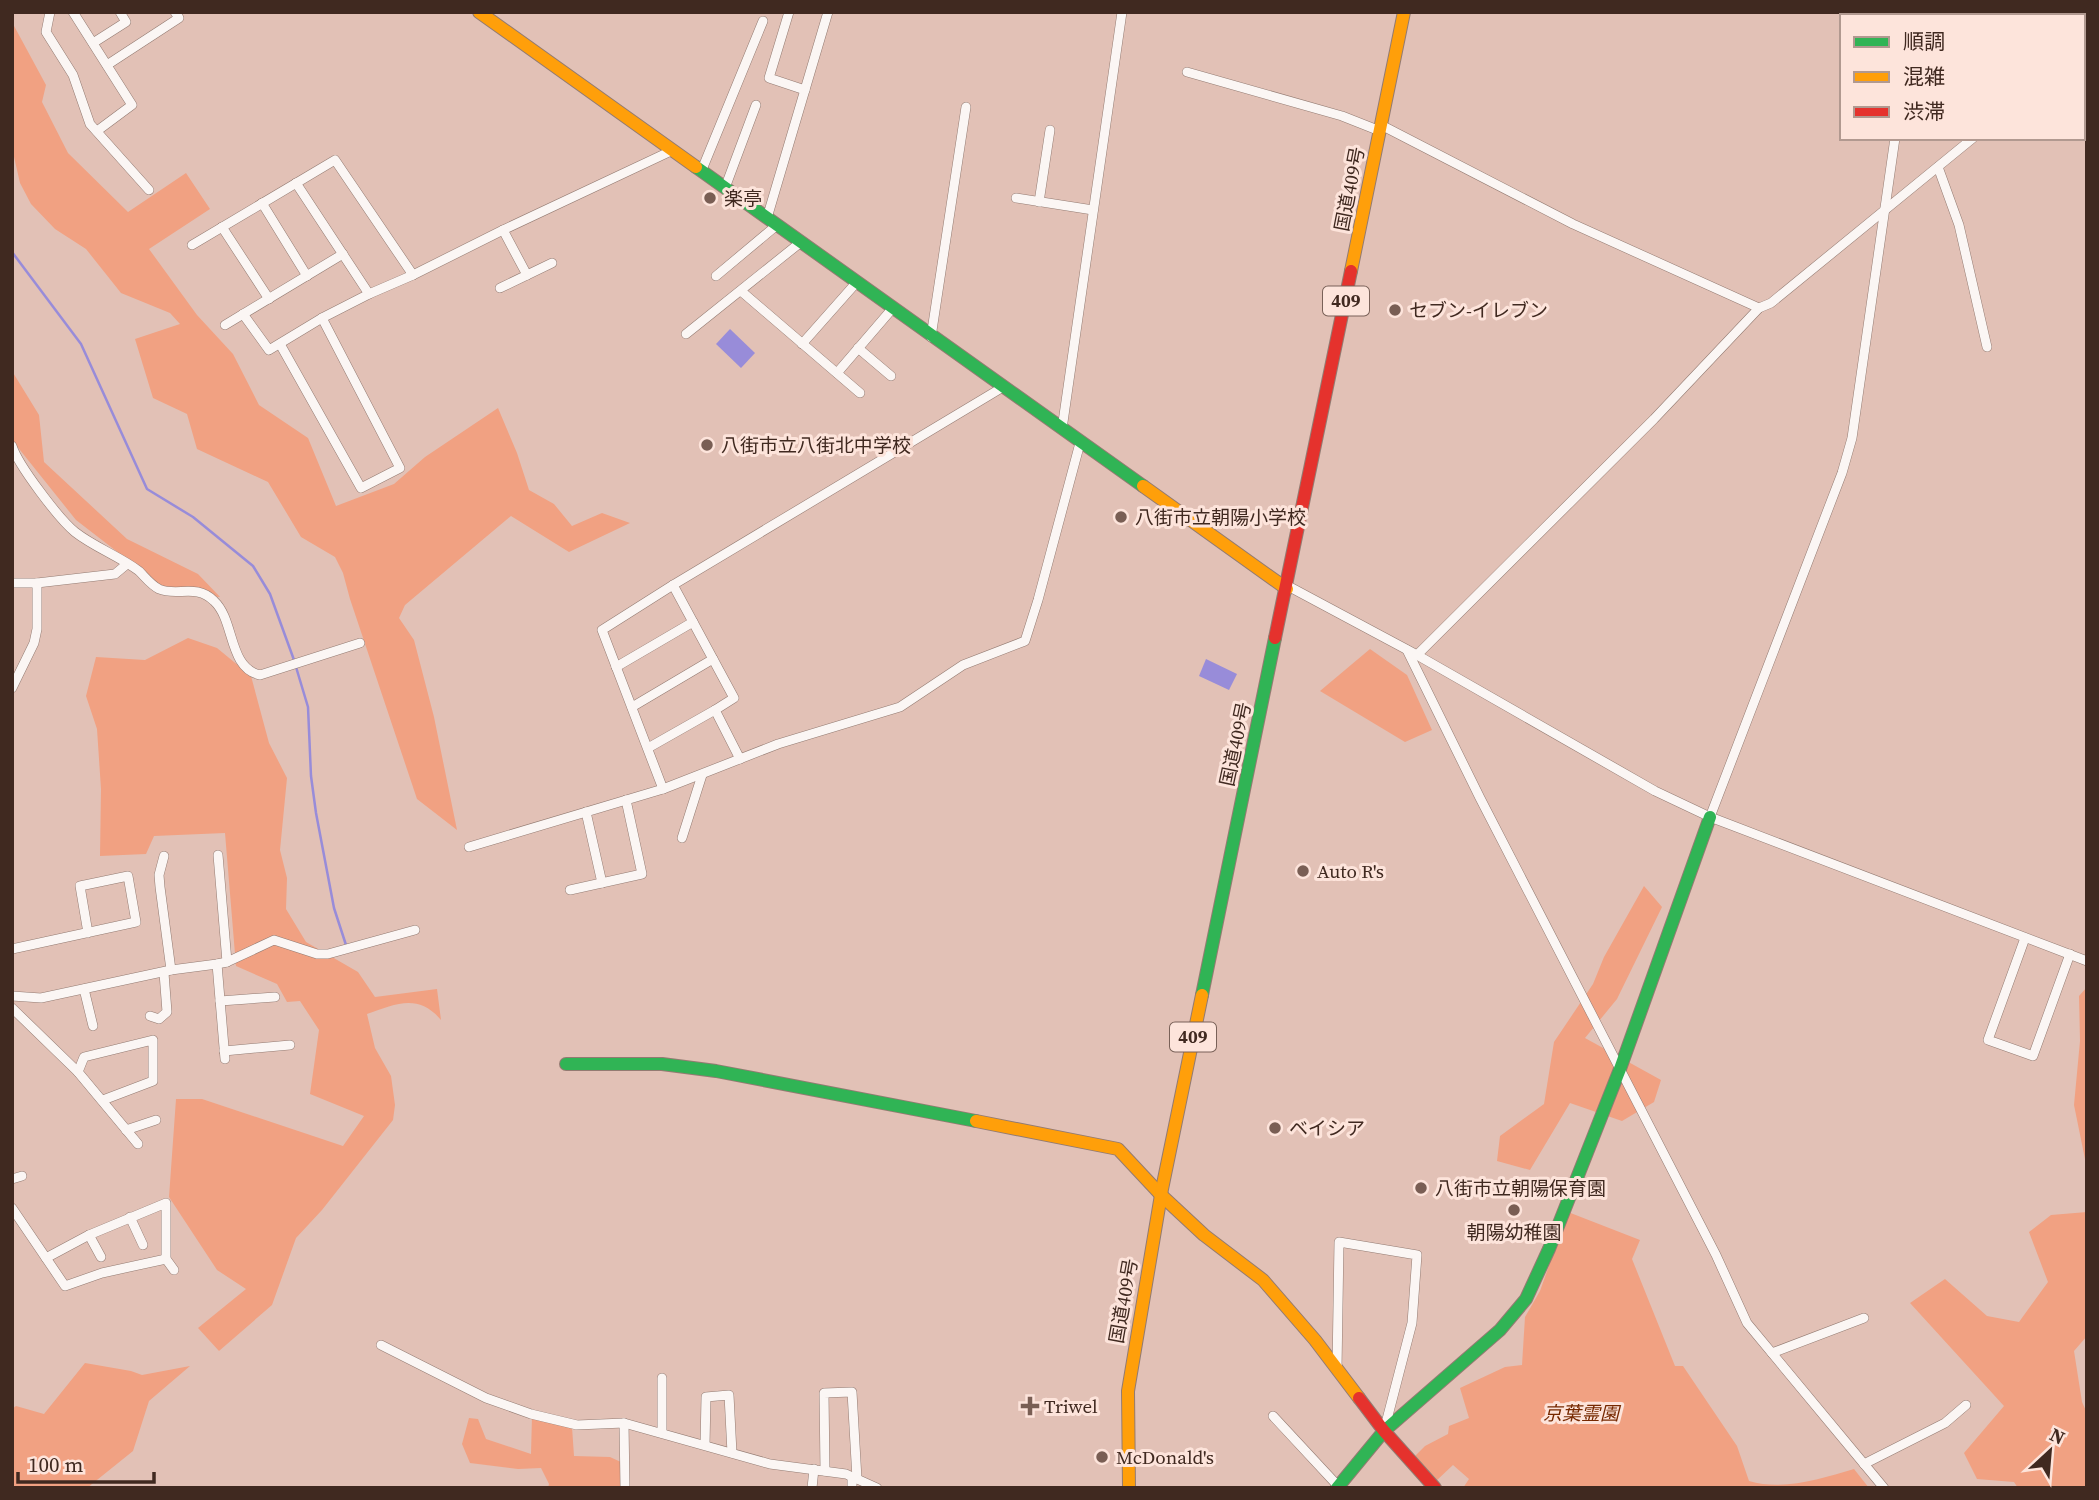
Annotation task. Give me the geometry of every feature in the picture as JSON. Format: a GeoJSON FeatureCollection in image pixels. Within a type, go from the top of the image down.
{"type":"FeatureCollection","features":[{"type":"Feature","properties":{"kind":"main road"},"geometry":{"type":"LineString","coordinates":[[478,12],[1080,443],[1288,588]]}},
{"type":"Feature","properties":{"kind":"main road","name":"国道409号"},"geometry":{"type":"LineString","coordinates":[[1129,1488],[1128,1391],[1161,1195],[1288,588],[1404,12]]}},
{"type":"Feature","properties":{"kind":"main road"},"geometry":{"type":"LineString","coordinates":[[1337,1487],[1384,1430],[1500,1330],[1526,1299],[1549,1249],[1620,1069],[1710,817]]}},
{"type":"Feature","properties":{"kind":"main road"},"geometry":{"type":"LineString","coordinates":[[566,1064],[662,1064],[716,1071],[1118,1149],[1161,1195],[1204,1235],[1263,1280],[1315,1340],[1384,1430],[1435,1488]]}},
{"type":"Feature","properties":{"kind":"street"},"geometry":{"type":"LineString","coordinates":[[50,12],[46,32],[74,75],[90,124],[149,190]]}},
{"type":"Feature","properties":{"kind":"street"},"geometry":{"type":"LineString","coordinates":[[73,12],[132,104],[97,131]]}},
{"type":"Feature","properties":{"kind":"street"},"geometry":{"type":"LineString","coordinates":[[93,43],[126,22],[120,12]]}},
{"type":"Feature","properties":{"kind":"street"},"geometry":{"type":"LineString","coordinates":[[107,65],[179,18],[175,12]]}},
{"type":"Feature","properties":{"kind":"street"},"geometry":{"type":"LineString","coordinates":[[789,12],[769,78],[805,90]]}},
{"type":"Feature","properties":{"kind":"street"},"geometry":{"type":"LineString","coordinates":[[716,276],[772,221],[828,12]]}},
{"type":"Feature","properties":{"kind":"street"},"geometry":{"type":"LineString","coordinates":[[1062,429],[1122,12]]}},
{"type":"Feature","properties":{"kind":"street"},"geometry":{"type":"LineString","coordinates":[[701,172],[763,21]]}},
{"type":"Feature","properties":{"kind":"street"},"geometry":{"type":"LineString","coordinates":[[1187,72],[1381,128],[1573,224],[1759,307]]}},
{"type":"Feature","properties":{"kind":"street"},"geometry":{"type":"LineString","coordinates":[[725,188],[756,105]]}},
{"type":"Feature","properties":{"kind":"street"},"geometry":{"type":"LineString","coordinates":[[932,337],[966,107]]}},
{"type":"Feature","properties":{"kind":"street"},"geometry":{"type":"LineString","coordinates":[[1039,202],[1049,130]]}},
{"type":"Feature","properties":{"kind":"street"},"geometry":{"type":"LineString","coordinates":[[1710,817],[1842,472],[1857,407],[1895,140]]}},
{"type":"Feature","properties":{"kind":"street"},"geometry":{"type":"LineString","coordinates":[[1417,655],[1654,419],[1759,307],[1772,303],[1971,140]]}},
{"type":"Feature","properties":{"kind":"street"},"geometry":{"type":"LineString","coordinates":[[243,314],[269,350],[322,317],[671,151]]}},
{"type":"Feature","properties":{"kind":"street"},"geometry":{"type":"LineString","coordinates":[[192,245],[335,160],[413,275]]}},
{"type":"Feature","properties":{"kind":"street"},"geometry":{"type":"LineString","coordinates":[[1938,167],[1959,225],[1987,347]]}},
{"type":"Feature","properties":{"kind":"street"},"geometry":{"type":"LineString","coordinates":[[296,183],[369,294]]}},
{"type":"Feature","properties":{"kind":"street"},"geometry":{"type":"LineString","coordinates":[[1016,198],[1093,210]]}},
{"type":"Feature","properties":{"kind":"street"},"geometry":{"type":"LineString","coordinates":[[262,203],[307,276]]}},
{"type":"Feature","properties":{"kind":"street"},"geometry":{"type":"LineString","coordinates":[[222,227],[269,299]]}},
{"type":"Feature","properties":{"kind":"street"},"geometry":{"type":"LineString","coordinates":[[503,230],[527,275]]}},
{"type":"Feature","properties":{"kind":"street"},"geometry":{"type":"LineString","coordinates":[[687,334],[801,242]]}},
{"type":"Feature","properties":{"kind":"street"},"geometry":{"type":"LineString","coordinates":[[225,325],[343,254]]}},
{"type":"Feature","properties":{"kind":"street"},"geometry":{"type":"LineString","coordinates":[[500,288],[552,263]]}},
{"type":"Feature","properties":{"kind":"street"},"geometry":{"type":"LineString","coordinates":[[802,344],[856,283]]}},
{"type":"Feature","properties":{"kind":"street"},"geometry":{"type":"LineString","coordinates":[[741,291],[860,393]]}},
{"type":"Feature","properties":{"kind":"street"},"geometry":{"type":"LineString","coordinates":[[837,373],[892,309]]}},
{"type":"Feature","properties":{"kind":"street"},"geometry":{"type":"LineString","coordinates":[[279,344],[361,488],[400,468],[322,317]]}},
{"type":"Feature","properties":{"kind":"street"},"geometry":{"type":"LineString","coordinates":[[858,348],[891,376]]}},
{"type":"Feature","properties":{"kind":"street"},"geometry":{"type":"LineString","coordinates":[[663,789],[602,630],[1003,387]]}},
{"type":"Feature","properties":{"kind":"street"},"geometry":{"type":"LineString","coordinates":[[469,847],[663,789],[778,744],[900,707],[963,665],[1025,641],[1080,443]]}},
{"type":"Feature","properties":{"kind":"street"},"geometry":{"type":"LineString","coordinates":[[12,446],[27,472],[77,534],[139,571],[156,588],[196,590],[215,601],[221,609],[242,663],[252,673],[260,675],[360,643]]}},
{"type":"Feature","properties":{"kind":"street"},"geometry":{"type":"LineString","coordinates":[[12,583],[37,583],[116,574],[127,564]]}},
{"type":"Feature","properties":{"kind":"street"},"geometry":{"type":"LineString","coordinates":[[12,688],[34,643],[37,629],[37,583]]}},
{"type":"Feature","properties":{"kind":"street"},"geometry":{"type":"LineString","coordinates":[[648,748],[734,698],[673,585]]}},
{"type":"Feature","properties":{"kind":"street"},"geometry":{"type":"LineString","coordinates":[[1288,588],[1417,655],[1655,791],[1710,817],[2087,961]]}},
{"type":"Feature","properties":{"kind":"street"},"geometry":{"type":"LineString","coordinates":[[616,667],[693,622]]}},
{"type":"Feature","properties":{"kind":"street"},"geometry":{"type":"LineString","coordinates":[[1407,650],[1480,798],[1716,1255],[1747,1323],[1884,1488]]}},
{"type":"Feature","properties":{"kind":"street"},"geometry":{"type":"LineString","coordinates":[[632,707],[713,659]]}},
{"type":"Feature","properties":{"kind":"street"},"geometry":{"type":"LineString","coordinates":[[715,710],[740,758]]}},
{"type":"Feature","properties":{"kind":"street"},"geometry":{"type":"LineString","coordinates":[[682,838],[702,775]]}},
{"type":"Feature","properties":{"kind":"street"},"geometry":{"type":"LineString","coordinates":[[570,890],[642,874],[626,800]]}},
{"type":"Feature","properties":{"kind":"street"},"geometry":{"type":"LineString","coordinates":[[586,812],[602,883]]}},
{"type":"Feature","properties":{"kind":"street"},"geometry":{"type":"LineString","coordinates":[[218,855],[227,962]]}},
{"type":"Feature","properties":{"kind":"street"},"geometry":{"type":"LineString","coordinates":[[150,1016],[159,1019],[167,1012],[168,972],[160,887],[164,856]]}},
{"type":"Feature","properties":{"kind":"street"},"geometry":{"type":"LineString","coordinates":[[12,949],[88,933],[136,922],[128,876],[80,886],[88,933]]}},
{"type":"Feature","properties":{"kind":"street"},"geometry":{"type":"LineString","coordinates":[[12,996],[41,998],[227,962],[274,940],[317,954],[328,954],[415,930]]}},
{"type":"Feature","properties":{"kind":"street"},"geometry":{"type":"LineString","coordinates":[[2025,938],[1988,1040],[2034,1056],[2070,954]]}},
{"type":"Feature","properties":{"kind":"street"},"geometry":{"type":"LineString","coordinates":[[217,964],[225,1055],[290,1045]]}},
{"type":"Feature","properties":{"kind":"street"},"geometry":{"type":"LineString","coordinates":[[84,989],[93,1026]]}},
{"type":"Feature","properties":{"kind":"street"},"geometry":{"type":"LineString","coordinates":[[220,1001],[275,997]]}},
{"type":"Feature","properties":{"kind":"street"},"geometry":{"type":"LineString","coordinates":[[12,1008],[78,1072],[138,1144]]}},
{"type":"Feature","properties":{"kind":"street"},"geometry":{"type":"LineString","coordinates":[[78,1072],[84,1057],[153,1040],[153,1081],[103,1100]]}},
{"type":"Feature","properties":{"kind":"street"},"geometry":{"type":"LineString","coordinates":[[126,1130],[156,1120]]}},
{"type":"Feature","properties":{"kind":"street"},"geometry":{"type":"LineString","coordinates":[[47,1258],[89,1235],[166,1203],[166,1259],[174,1269]]}},
{"type":"Feature","properties":{"kind":"street"},"geometry":{"type":"LineString","coordinates":[[12,1208],[65,1286],[102,1273],[166,1259]]}},
{"type":"Feature","properties":{"kind":"street"},"geometry":{"type":"LineString","coordinates":[[130,1217],[143,1245]]}},
{"type":"Feature","properties":{"kind":"street"},"geometry":{"type":"LineString","coordinates":[[89,1235],[101,1257]]}},
{"type":"Feature","properties":{"kind":"street"},"geometry":{"type":"LineString","coordinates":[[1337,1369],[1339,1242],[1417,1255],[1412,1323],[1384,1430]]}},
{"type":"Feature","properties":{"kind":"street"},"geometry":{"type":"LineString","coordinates":[[1772,1353],[1864,1318]]}},
{"type":"Feature","properties":{"kind":"street"},"geometry":{"type":"LineString","coordinates":[[381,1345],[486,1398],[531,1414],[577,1425],[624,1423],[770,1464],[825,1471],[877,1488]]}},
{"type":"Feature","properties":{"kind":"street"},"geometry":{"type":"LineString","coordinates":[[662,1378],[662,1433]]}},
{"type":"Feature","properties":{"kind":"street"},"geometry":{"type":"LineString","coordinates":[[825,1471],[824,1393],[852,1392],[854,1481]]}},
{"type":"Feature","properties":{"kind":"street"},"geometry":{"type":"LineString","coordinates":[[705,1446],[706,1397],[729,1395],[732,1453]]}},
{"type":"Feature","properties":{"kind":"street"},"geometry":{"type":"LineString","coordinates":[[1864,1464],[1937,1428],[1966,1405]]}},
{"type":"Feature","properties":{"kind":"street"},"geometry":{"type":"LineString","coordinates":[[1273,1416],[1337,1487]]}},
{"type":"Feature","properties":{"kind":"street"},"geometry":{"type":"LineString","coordinates":[[624,1423],[625,1488]]}},
{"type":"Feature","properties":{"kind":"street"},"geometry":{"type":"LineString","coordinates":[[812,1488],[814,1469]]}},
{"type":"Feature","properties":{"kind":"green space"},"geometry":{"type":"Polygon","coordinates":[[[12,17],[13,24],[46,85],[42,102],[68,153],[128,212],[186,173],[210,209],[149,249],[197,315],[233,354],[259,405],[308,438],[336,506],[394,484],[425,457],[498,408],[529,490],[554,504],[572,526],[602,513],[630,523],[569,552],[511,516],[405,605],[399,618],[414,640],[434,717],[457,830],[417,799],[343,573],[335,557],[301,537],[268,482],[197,449],[187,414],[153,398],[135,339],[180,324],[170,313],[121,293],[86,249],[55,229],[31,204],[20,183],[12,148],[12,17]]]}},
{"type":"Feature","properties":{"kind":"green space"},"geometry":{"type":"Polygon","coordinates":[[[12,371],[39,415],[44,462],[127,539],[198,574],[220,597],[172,594],[76,520],[12,440],[12,371]]]}},
{"type":"Feature","properties":{"kind":"green space"},"geometry":{"type":"Polygon","coordinates":[[[188,638],[217,648],[251,676],[269,743],[287,778],[280,850],[287,878],[286,909],[306,942],[358,972],[375,997],[437,989],[441,1020],[424,1006],[406,1003],[367,1014],[375,1048],[391,1076],[395,1105],[393,1120],[322,1210],[296,1238],[272,1305],[219,1351],[198,1328],[246,1289],[217,1270],[169,1197],[176,1099],[202,1099],[343,1146],[364,1116],[310,1094],[319,1030],[300,1001],[287,1002],[277,984],[236,966],[225,833],[154,836],[146,854],[100,856],[101,789],[97,729],[86,696],[96,657],[145,660],[188,638]]]}},
{"type":"Feature","properties":{"kind":"green space"},"geometry":{"type":"Polygon","coordinates":[[[1370,649],[1407,675],[1432,730],[1405,742],[1320,691],[1370,649]]]}},
{"type":"Feature","properties":{"kind":"green space"},"geometry":{"type":"Polygon","coordinates":[[[1644,886],[1662,907],[1617,999],[1585,1038],[1661,1080],[1654,1102],[1622,1121],[1570,1103],[1530,1170],[1497,1161],[1500,1136],[1544,1104],[1554,1042],[1593,984],[1604,957],[1644,886]]]}},
{"type":"Feature","properties":{"kind":"green space"},"geometry":{"type":"Polygon","coordinates":[[[2087,987],[2087,1169],[2074,1105],[2080,1041],[2079,996],[2087,987]]]}},
{"type":"Feature","properties":{"kind":"green space","name":"京葉霊園"},"geometry":{"type":"Polygon","coordinates":[[[1568,1212],[1640,1240],[1632,1259],[1675,1366],[1683,1366],[1737,1446],[1749,1481],[1788,1484],[1854,1469],[1869,1488],[1463,1488],[1469,1479],[1453,1465],[1435,1482],[1413,1458],[1425,1446],[1448,1434],[1449,1426],[1469,1418],[1460,1388],[1505,1367],[1522,1365],[1525,1317],[1540,1291],[1568,1212]]]}},
{"type":"Feature","properties":{"kind":"green space"},"geometry":{"type":"Polygon","coordinates":[[[2087,1212],[2087,1336],[2074,1351],[2082,1402],[2087,1413],[2087,1488],[2018,1488],[2014,1482],[1977,1479],[1964,1453],[2004,1406],[1910,1303],[1945,1279],[1987,1316],[2019,1322],[2048,1282],[2029,1232],[2051,1215],[2087,1212]]]}},
{"type":"Feature","properties":{"kind":"green space"},"geometry":{"type":"Polygon","coordinates":[[[85,1363],[142,1375],[190,1366],[149,1401],[133,1451],[87,1488],[12,1488],[12,1409],[16,1406],[44,1414],[85,1363]]]}},
{"type":"Feature","properties":{"kind":"green space"},"geometry":{"type":"Polygon","coordinates":[[[532,1416],[572,1427],[574,1456],[610,1457],[623,1463],[623,1488],[548,1488],[549,1484],[541,1468],[518,1469],[470,1463],[462,1444],[469,1418],[478,1419],[486,1439],[531,1454],[532,1416]]]}},
{"type":"Feature","properties":{"kind":"shaded area"},"geometry":{"type":"Polygon","coordinates":[[[730,329],[755,353],[741,368],[716,344],[730,329]]]}},
{"type":"Feature","properties":{"kind":"shaded area"},"geometry":{"type":"Polygon","coordinates":[[[1206,659],[1237,674],[1229,690],[1199,676],[1206,659]]]}},
{"type":"Feature","properties":{"kind":"waterway"},"geometry":{"type":"LineString","coordinates":[[12,252],[81,344],[147,489],[193,517],[253,566],[270,594],[294,660]]}},
{"type":"Feature","properties":{"kind":"waterway"},"geometry":{"type":"LineString","coordinates":[[296,667],[308,707],[311,776],[316,813],[334,908],[346,945]]}},
{"type":"Feature","properties":{"kind":"traffic: fast"},"geometry":{"type":"LineString","coordinates":[[696,167],[1143,486]]}},
{"type":"Feature","properties":{"kind":"traffic: fast"},"geometry":{"type":"LineString","coordinates":[[1202,995],[1275,638]]}},
{"type":"Feature","properties":{"kind":"traffic: fast"},"geometry":{"type":"LineString","coordinates":[[1337,1488],[1384,1431],[1500,1330],[1526,1299],[1549,1249],[1620,1069],[1710,817]]}},
{"type":"Feature","properties":{"kind":"traffic: fast"},"geometry":{"type":"LineString","coordinates":[[566,1064],[662,1064],[716,1071],[976,1121]]}},
{"type":"Feature","properties":{"kind":"traffic: slow"},"geometry":{"type":"LineString","coordinates":[[479,12],[696,167]]}},
{"type":"Feature","properties":{"kind":"traffic: slow"},"geometry":{"type":"LineString","coordinates":[[1351,271],[1404,12]]}},
{"type":"Feature","properties":{"kind":"traffic: slow"},"geometry":{"type":"LineString","coordinates":[[1143,486],[1287,589]]}},
{"type":"Feature","properties":{"kind":"traffic: slow"},"geometry":{"type":"LineString","coordinates":[[1129,1488],[1128,1391],[1162,1189],[1202,995]]}},
{"type":"Feature","properties":{"kind":"traffic: slow"},"geometry":{"type":"LineString","coordinates":[[976,1121],[1118,1149],[1161,1195],[1204,1235],[1263,1280],[1315,1340],[1359,1398]]}},
{"type":"Feature","properties":{"kind":"traffic: jam"},"geometry":{"type":"LineString","coordinates":[[1275,638],[1351,271]]}},
{"type":"Feature","properties":{"kind":"traffic: jam"},"geometry":{"type":"LineString","coordinates":[[1359,1398],[1384,1431],[1435,1488]]}},
{"type":"Feature","properties":{"kind":"place","name":"楽亭"},"geometry":{"type":"Point","coordinates":[710,198]}},
{"type":"Feature","properties":{"kind":"place","name":"セブン-イレブン"},"geometry":{"type":"Point","coordinates":[1395,310]}},
{"type":"Feature","properties":{"kind":"place","name":"八街市立八街北中学校"},"geometry":{"type":"Point","coordinates":[707,445]}},
{"type":"Feature","properties":{"kind":"place","name":"八街市立朝陽小学校"},"geometry":{"type":"Point","coordinates":[1121,517]}},
{"type":"Feature","properties":{"kind":"place","name":"Auto R's"},"geometry":{"type":"Point","coordinates":[1303,871]}},
{"type":"Feature","properties":{"kind":"place","name":"ベイシア"},"geometry":{"type":"Point","coordinates":[1275,1128]}},
{"type":"Feature","properties":{"kind":"place","name":"八街市立朝陽保育園"},"geometry":{"type":"Point","coordinates":[1421,1188]}},
{"type":"Feature","properties":{"kind":"place","name":"朝陽幼稚園"},"geometry":{"type":"Point","coordinates":[1514,1210]}},
{"type":"Feature","properties":{"kind":"place","name":"Triwel"},"geometry":{"type":"Point","coordinates":[1030,1406]}},
{"type":"Feature","properties":{"kind":"place","name":"McDonald's"},"geometry":{"type":"Point","coordinates":[1102,1457]}}]}
